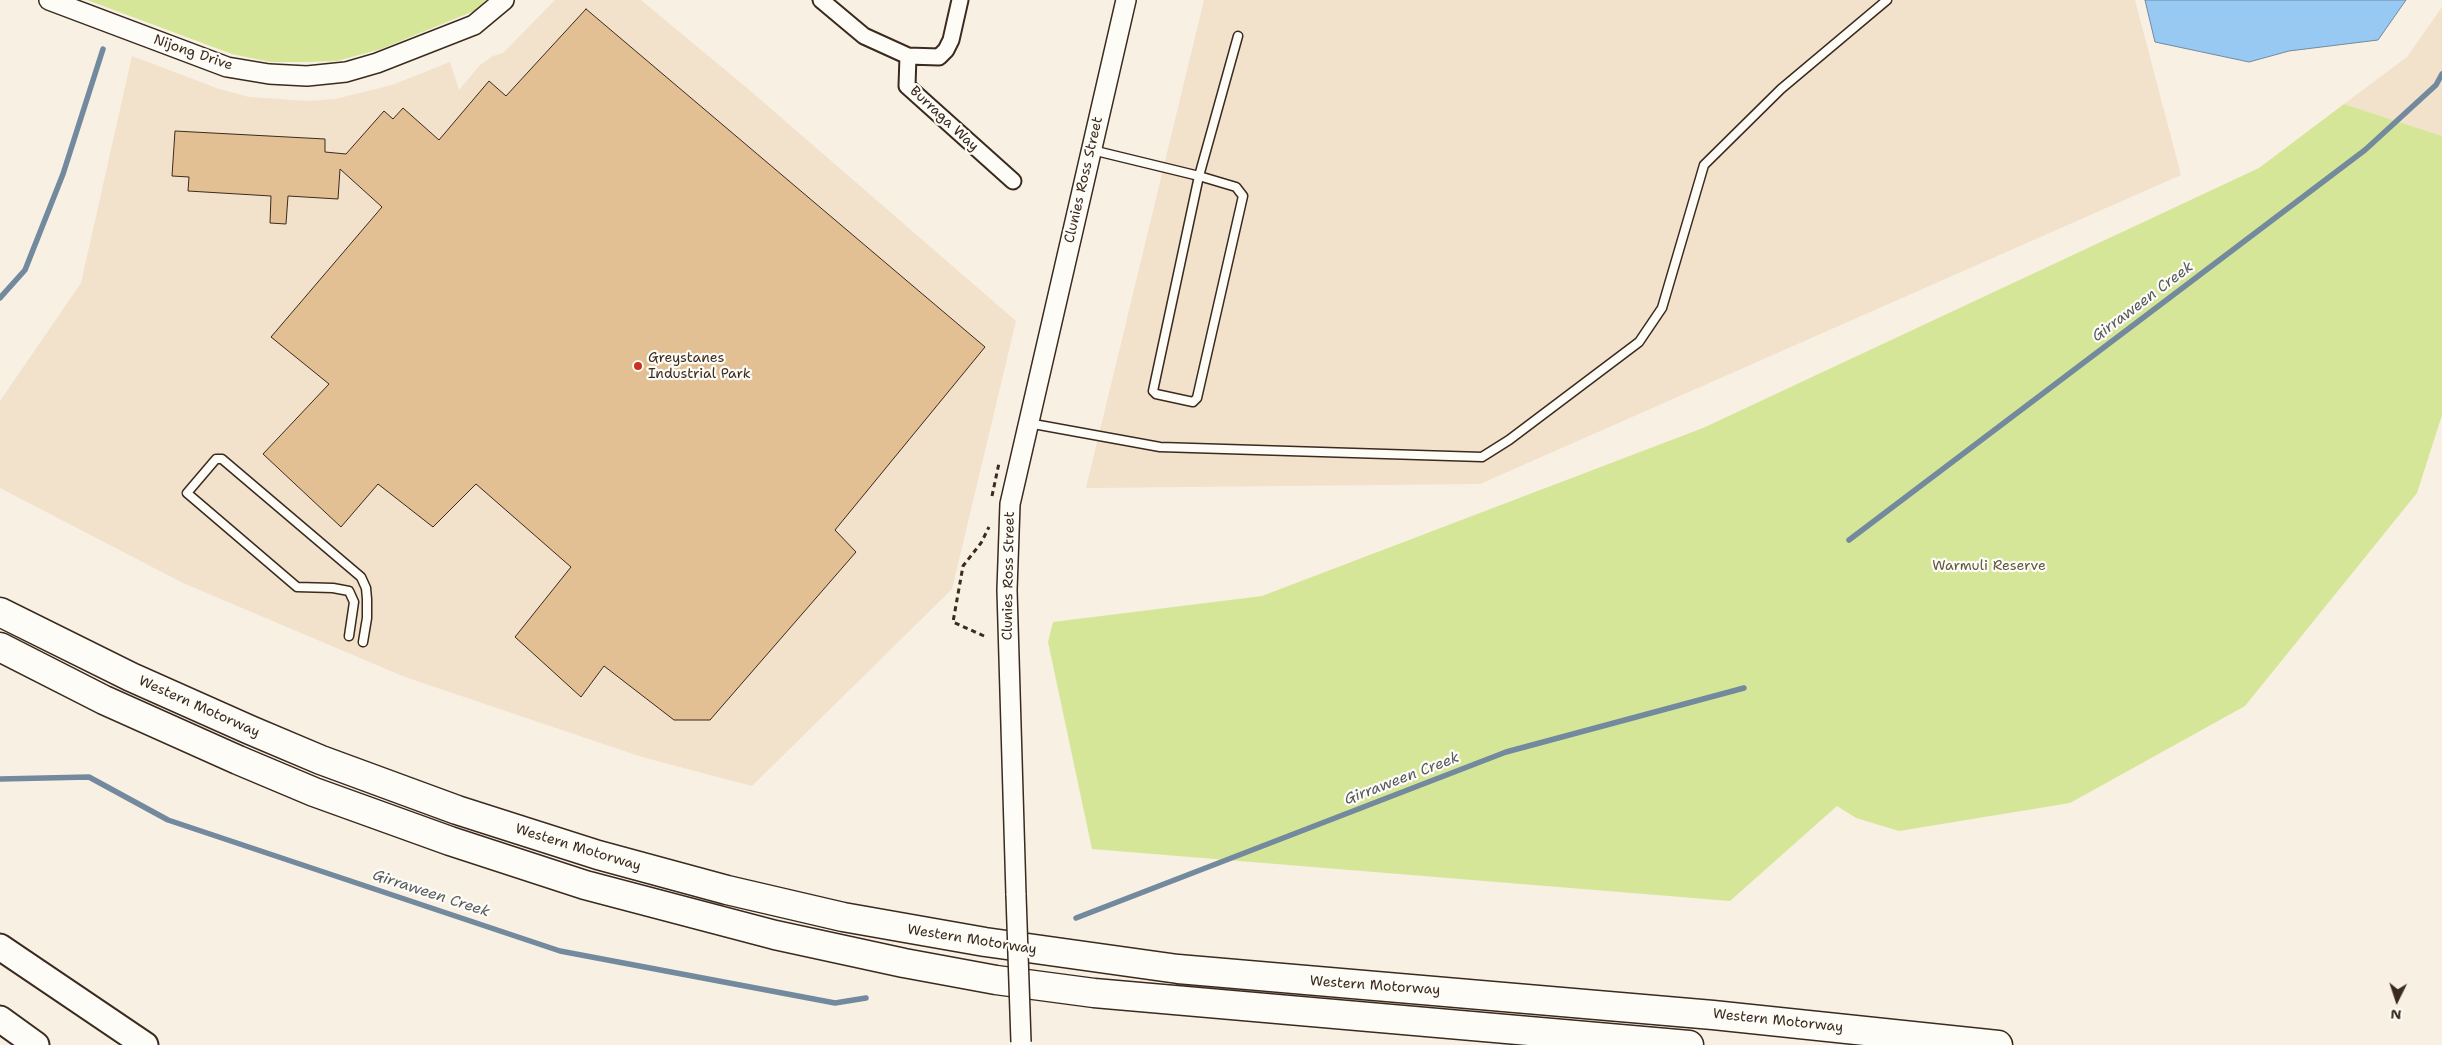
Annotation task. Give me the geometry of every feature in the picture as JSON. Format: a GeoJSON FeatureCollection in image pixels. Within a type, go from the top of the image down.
{"type":"FeatureCollection","features":[{"type":"Feature","properties":{"kind":"highway","name":"Western Motorway"},"geometry":{"type":"LineString","coordinates":[[0,612],[130,676],[250,730],[322,760],[457,810],[598,855],[727,890],[843,916],[1003,945],[1178,969],[1713,1015],[1998,1045]]}},
{"type":"Feature","properties":{"kind":"highway"},"geometry":{"type":"LineString","coordinates":[[0,647],[154,723],[323,795],[450,841],[585,885],[775,935],[904,963],[996,980],[1094,993],[1689,1045]]}},
{"type":"Feature","properties":{"kind":"highway"},"geometry":{"type":"LineString","coordinates":[[0,947],[145,1045]]}},
{"type":"Feature","properties":{"kind":"highway"},"geometry":{"type":"LineString","coordinates":[[0,1019],[36,1045]]}},
{"type":"Feature","properties":{"kind":"street","name":"Nijong Drive"},"geometry":{"type":"LineString","coordinates":[[49,0],[227,67],[269,74],[307,76],[346,72],[377,63],[474,25],[504,0]]}},
{"type":"Feature","properties":{"kind":"street"},"geometry":{"type":"LineString","coordinates":[[821,0],[864,36],[908,56],[939,56],[946,50],[960,0]]}},
{"type":"Feature","properties":{"kind":"street","name":"Clunies Ross Street"},"geometry":{"type":"LineString","coordinates":[[1022,1043],[1008,643],[1007,542],[1010,504],[1126,0]]}},
{"type":"Feature","properties":{"kind":"street","name":"Burraga Way"},"geometry":{"type":"LineString","coordinates":[[908,56],[907,86],[1013,181]]}},
{"type":"Feature","properties":{"kind":"lane"},"geometry":{"type":"LineString","coordinates":[[1028,423],[1160,448],[1482,457],[1509,440],[1640,342],[1662,308],[1704,165],[1781,90],[1888,0]]}},
{"type":"Feature","properties":{"kind":"lane"},"geometry":{"type":"LineString","coordinates":[[1091,149],[1198,176],[1236,187],[1243,196],[1196,398],[1193,402],[1156,394],[1153,391],[1198,176],[1238,36]]}},
{"type":"Feature","properties":{"kind":"lane"},"geometry":{"type":"LineString","coordinates":[[349,636],[354,602],[349,591],[333,588],[296,587],[187,493],[216,459],[222,459],[361,577],[366,588],[367,599],[367,618],[363,642]]}},
{"type":"Feature","properties":{"kind":"path"},"geometry":{"type":"LineString","coordinates":[[963,566],[954,622],[984,636]]}},
{"type":"Feature","properties":{"kind":"shaded area"},"geometry":{"type":"Polygon","coordinates":[[[555,0],[641,0],[747,88],[1016,321],[952,589],[752,786],[642,757],[405,677],[183,583],[0,488],[0,401],[81,283],[132,56],[219,89],[249,97],[308,101],[335,99],[392,85],[450,62],[459,90],[480,65],[493,56],[503,53],[555,0]]]}},
{"type":"Feature","properties":{"kind":"shaded area"},"geometry":{"type":"Polygon","coordinates":[[[1204,0],[2135,0],[2181,175],[1480,484],[1086,488],[1204,0]]]}},
{"type":"Feature","properties":{"kind":"shaded area"},"geometry":{"type":"Polygon","coordinates":[[[2442,7],[2442,136],[2344,104],[2407,57],[2442,7]]]}},
{"type":"Feature","properties":{"kind":"green space"},"geometry":{"type":"Polygon","coordinates":[[[87,0],[486,0],[474,11],[381,49],[337,61],[270,62],[232,54],[87,0]]]}},
{"type":"Feature","properties":{"kind":"green space","name":"Warmuli Reserve"},"geometry":{"type":"Polygon","coordinates":[[[2344,104],[2442,136],[2442,415],[2417,493],[2245,706],[2070,803],[1899,831],[1856,818],[1837,806],[1730,901],[1092,849],[1048,642],[1053,622],[1262,596],[1703,428],[2259,168],[2344,104]]]}},
{"type":"Feature","properties":{"kind":"water"},"geometry":{"type":"Polygon","coordinates":[[[2145,0],[2406,0],[2378,40],[2289,51],[2249,62],[2155,42],[2145,0]]]}},
{"type":"Feature","properties":{"kind":"building","name":"Greystanes Industrial Park"},"geometry":{"type":"Polygon","coordinates":[[[586,9],[985,347],[835,530],[856,552],[710,720],[674,720],[604,666],[581,697],[515,637],[571,567],[476,484],[433,527],[378,484],[341,527],[263,454],[329,384],[271,337],[382,207],[340,169],[338,199],[288,196],[286,224],[270,223],[271,196],[188,191],[189,177],[172,176],[175,131],[325,139],[325,152],[346,154],[384,111],[393,119],[403,108],[439,140],[489,81],[506,96],[586,9]]]}},
{"type":"Feature","properties":{"kind":"waterway"},"geometry":{"type":"LineString","coordinates":[[0,298],[25,270],[63,174],[103,49]]}},
{"type":"Feature","properties":{"kind":"waterway","name":"Girraween Creek"},"geometry":{"type":"LineString","coordinates":[[1849,540],[2365,150],[2436,85],[2442,74]]}},
{"type":"Feature","properties":{"kind":"waterway","name":"Girraween Creek"},"geometry":{"type":"LineString","coordinates":[[1076,918],[1506,752],[1744,688]]}},
{"type":"Feature","properties":{"kind":"waterway","name":"Girraween Creek"},"geometry":{"type":"LineString","coordinates":[[0,779],[89,777],[168,820],[560,951],[835,1003],[866,998]]}},
{"type":"Feature","properties":{"kind":"place","name":"Greystanes Industrial Park"},"geometry":{"type":"Point","coordinates":[638,366]}}]}
